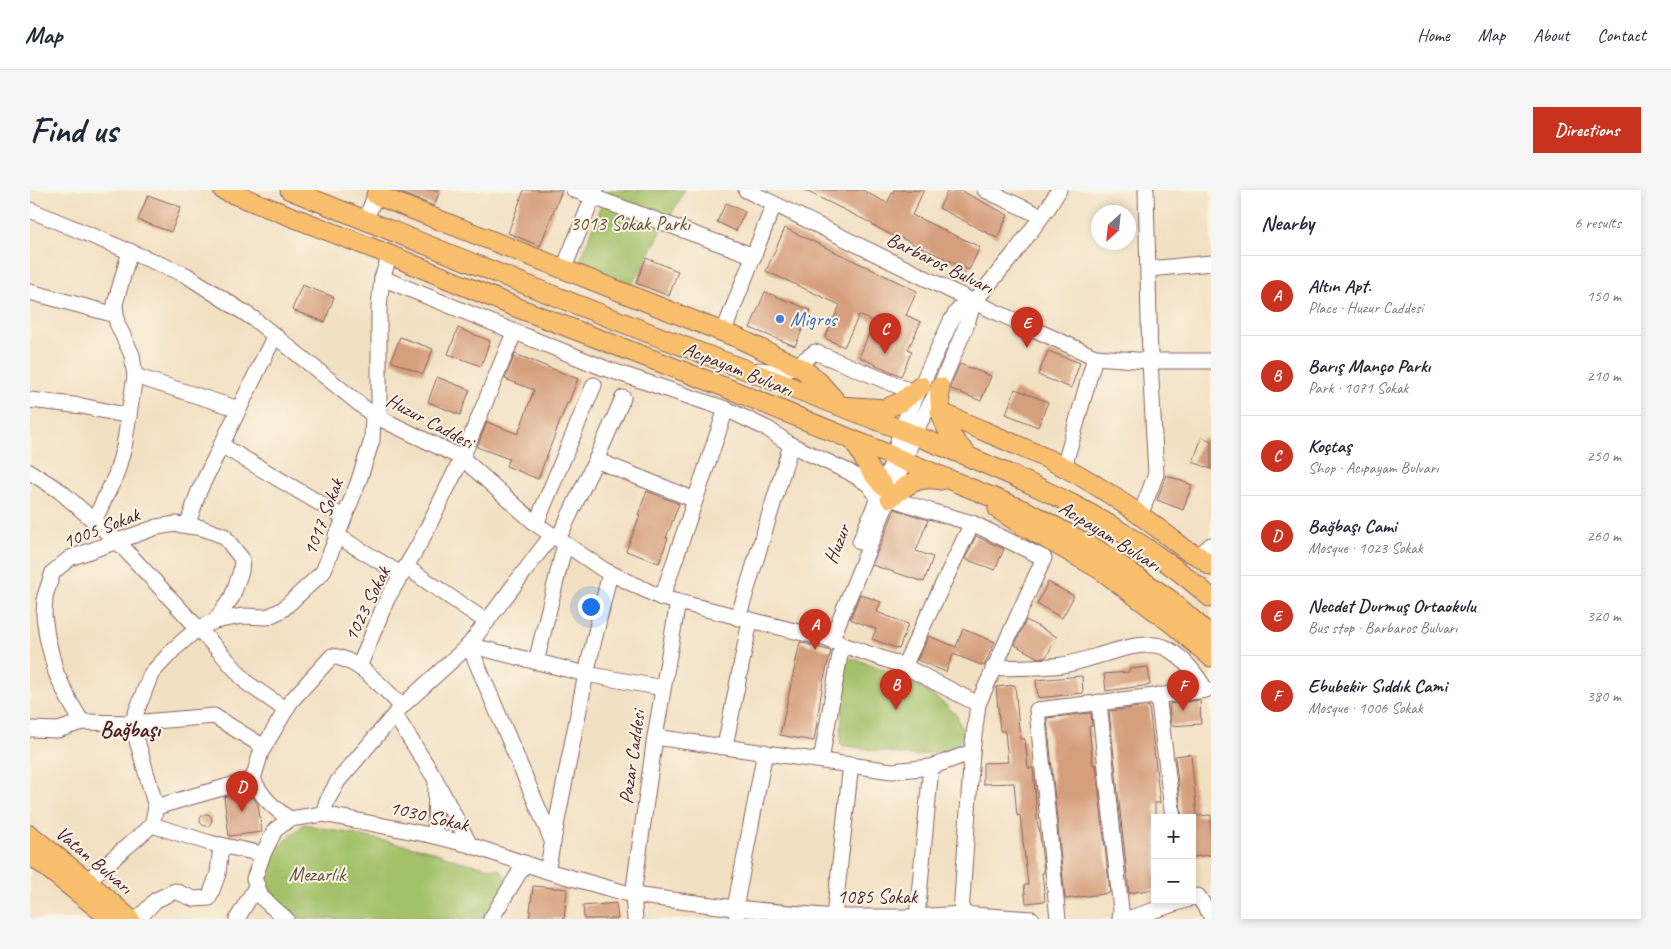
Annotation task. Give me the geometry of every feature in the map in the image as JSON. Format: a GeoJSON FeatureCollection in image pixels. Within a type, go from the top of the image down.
{"type":"FeatureCollection","features":[{"type":"Feature","properties":{"kind":"main road","name":"Acıpayam Bulvarı"},"geometry":{"type":"LineString","coordinates":[[223,190],[390,255],[518,308],[667,365],[1028,512],[1098,550],[1169,599],[1211,636]]}},
{"type":"Feature","properties":{"kind":"main road","name":"Acıpayam Bulvarı"},"geometry":{"type":"LineString","coordinates":[[290,190],[970,457],[1077,505],[1131,536],[1197,585],[1211,598]]}},
{"type":"Feature","properties":{"kind":"main road"},"geometry":{"type":"LineString","coordinates":[[376,193],[723,333],[796,366],[816,379],[840,406],[884,409],[901,402],[917,389]]}},
{"type":"Feature","properties":{"kind":"main road"},"geometry":{"type":"LineString","coordinates":[[940,387],[940,412],[948,433],[955,443],[970,457]]}},
{"type":"Feature","properties":{"kind":"main road"},"geometry":{"type":"LineString","coordinates":[[940,412],[1064,467],[1140,516],[1186,550],[1207,556]]}},
{"type":"Feature","properties":{"kind":"main road"},"geometry":{"type":"LineString","coordinates":[[854,440],[884,493],[921,479],[929,478],[960,484],[1022,525],[1101,570],[1175,626],[1211,658]]}},
{"type":"Feature","properties":{"kind":"main road","name":"Vatan Bulvarı"},"geometry":{"type":"LineString","coordinates":[[30,835],[87,881],[113,916]]}},
{"type":"Feature","properties":{"kind":"main road","name":"Vatan Bulvarı"},"geometry":{"type":"LineString","coordinates":[[30,854],[113,916]]}},
{"type":"Feature","properties":{"kind":"street"},"geometry":{"type":"LineString","coordinates":[[574,190],[594,194],[754,256]]}},
{"type":"Feature","properties":{"kind":"street"},"geometry":{"type":"LineString","coordinates":[[985,190],[1041,216]]}},
{"type":"Feature","properties":{"kind":"street"},"geometry":{"type":"LineString","coordinates":[[908,432],[919,424],[940,387],[974,302],[1013,255],[1059,190]]}},
{"type":"Feature","properties":{"kind":"street"},"geometry":{"type":"LineString","coordinates":[[1140,516],[1156,474],[1150,361],[1146,190]]}},
{"type":"Feature","properties":{"kind":"street","name":"Barbaros Bulvarı"},"geometry":{"type":"LineString","coordinates":[[753,192],[974,302],[1095,357],[1150,361],[1211,361]]}},
{"type":"Feature","properties":{"kind":"street"},"geometry":{"type":"LineString","coordinates":[[366,220],[376,193]]}},
{"type":"Feature","properties":{"kind":"street"},"geometry":{"type":"LineString","coordinates":[[563,270],[594,194]]}},
{"type":"Feature","properties":{"kind":"street"},"geometry":{"type":"LineString","coordinates":[[723,333],[774,204]]}},
{"type":"Feature","properties":{"kind":"street","name":"Huzur Caddesi"},"geometry":{"type":"LineString","coordinates":[[30,210],[186,274],[254,319],[376,416],[462,458],[536,524],[610,573],[662,598],[832,641],[904,666],[978,704]]}},
{"type":"Feature","properties":{"kind":"street"},"geometry":{"type":"LineString","coordinates":[[94,521],[116,475],[124,447],[135,376],[132,355],[117,323],[115,304],[130,251]]}},
{"type":"Feature","properties":{"kind":"street","name":"1017 Sokak"},"geometry":{"type":"LineString","coordinates":[[132,723],[151,674],[174,649],[198,628],[215,621],[242,616],[267,617],[282,610],[323,572],[372,440],[376,416],[379,307],[382,278],[390,255]]}},
{"type":"Feature","properties":{"kind":"street"},"geometry":{"type":"LineString","coordinates":[[1149,269],[1211,264]]}},
{"type":"Feature","properties":{"kind":"street"},"geometry":{"type":"LineString","coordinates":[[382,278],[604,368],[726,409],[768,429],[791,445],[849,472],[884,493],[930,511],[972,523],[1044,558],[978,704],[972,752],[961,914]]}},
{"type":"Feature","properties":{"kind":"street"},"geometry":{"type":"LineString","coordinates":[[30,292],[116,315]]}},
{"type":"Feature","properties":{"kind":"street"},"geometry":{"type":"LineString","coordinates":[[908,432],[917,389],[951,321],[959,308],[974,302]]}},
{"type":"Feature","properties":{"kind":"street","name":"1023 Sokak"},"geometry":{"type":"LineString","coordinates":[[253,779],[261,752],[286,710],[314,674],[332,656],[359,667],[387,599],[404,571],[462,458],[514,333]]}},
{"type":"Feature","properties":{"kind":"street"},"geometry":{"type":"LineString","coordinates":[[187,526],[199,491],[275,335]]}},
{"type":"Feature","properties":{"kind":"street"},"geometry":{"type":"LineString","coordinates":[[741,368],[782,372],[790,370],[815,352],[917,389]]}},
{"type":"Feature","properties":{"kind":"street"},"geometry":{"type":"LineString","coordinates":[[1064,467],[1095,357]]}},
{"type":"Feature","properties":{"kind":"street"},"geometry":{"type":"LineString","coordinates":[[135,376],[239,409]]}},
{"type":"Feature","properties":{"kind":"street"},"geometry":{"type":"LineString","coordinates":[[536,524],[594,385]]}},
{"type":"Feature","properties":{"kind":"street"},"geometry":{"type":"LineString","coordinates":[[323,814],[327,801],[338,781],[399,711],[469,645],[486,622],[558,539],[623,398]]}},
{"type":"Feature","properties":{"kind":"street"},"geometry":{"type":"LineString","coordinates":[[30,400],[82,406],[129,416]]}},
{"type":"Feature","properties":{"kind":"street"},"geometry":{"type":"LineString","coordinates":[[662,598],[726,409]]}},
{"type":"Feature","properties":{"kind":"street","name":"Huzur"},"geometry":{"type":"LineString","coordinates":[[821,760],[832,641],[884,493],[899,460],[908,432]]}},
{"type":"Feature","properties":{"kind":"street"},"geometry":{"type":"LineString","coordinates":[[725,746],[744,619],[791,445]]}},
{"type":"Feature","properties":{"kind":"street"},"geometry":{"type":"LineString","coordinates":[[222,446],[344,517]]}},
{"type":"Feature","properties":{"kind":"street"},"geometry":{"type":"LineString","coordinates":[[596,460],[695,500]]}},
{"type":"Feature","properties":{"kind":"street"},"geometry":{"type":"LineString","coordinates":[[30,472],[60,491],[117,541],[247,683],[286,710]]}},
{"type":"Feature","properties":{"kind":"street"},"geometry":{"type":"LineString","coordinates":[[904,666],[972,523]]}},
{"type":"Feature","properties":{"kind":"street","name":"1005 Sokak"},"geometry":{"type":"LineString","coordinates":[[82,722],[56,673],[44,615],[45,596],[53,572],[70,558],[158,527],[176,524],[202,528],[224,536],[242,559],[241,571],[232,597],[215,621]]}},
{"type":"Feature","properties":{"kind":"street"},"geometry":{"type":"LineString","coordinates":[[336,534],[404,571],[486,622]]}},
{"type":"Feature","properties":{"kind":"street"},"geometry":{"type":"LineString","coordinates":[[536,662],[558,539]]}},
{"type":"Feature","properties":{"kind":"street"},"geometry":{"type":"LineString","coordinates":[[547,871],[586,674],[610,573]]}},
{"type":"Feature","properties":{"kind":"street","name":"Pazar Caddesi"},"geometry":{"type":"LineString","coordinates":[[635,919],[633,895],[655,737],[678,602]]}},
{"type":"Feature","properties":{"kind":"street"},"geometry":{"type":"LineString","coordinates":[[469,645],[586,674],[663,688]]}},
{"type":"Feature","properties":{"kind":"street"},"geometry":{"type":"LineString","coordinates":[[469,645],[553,843]]}},
{"type":"Feature","properties":{"kind":"street"},"geometry":{"type":"LineString","coordinates":[[993,668],[1063,665],[1144,645],[1162,646],[1190,666],[1206,690],[1037,710],[1058,919]]}},
{"type":"Feature","properties":{"kind":"street"},"geometry":{"type":"LineString","coordinates":[[359,667],[399,711],[470,845]]}},
{"type":"Feature","properties":{"kind":"street"},"geometry":{"type":"LineString","coordinates":[[1158,695],[1173,814]]}},
{"type":"Feature","properties":{"kind":"street"},"geometry":{"type":"LineString","coordinates":[[1099,702],[1121,910],[1120,919]]}},
{"type":"Feature","properties":{"kind":"street"},"geometry":{"type":"LineString","coordinates":[[30,729],[58,730],[82,722],[132,723],[214,716],[264,747]]}},
{"type":"Feature","properties":{"kind":"street"},"geometry":{"type":"LineString","coordinates":[[87,881],[152,825],[156,806],[132,723]]}},
{"type":"Feature","properties":{"kind":"street"},"geometry":{"type":"LineString","coordinates":[[655,737],[892,771],[931,767],[972,752]]}},
{"type":"Feature","properties":{"kind":"street"},"geometry":{"type":"LineString","coordinates":[[736,913],[766,752]]}},
{"type":"Feature","properties":{"kind":"street"},"geometry":{"type":"LineString","coordinates":[[828,917],[851,764]]}},
{"type":"Feature","properties":{"kind":"street"},"geometry":{"type":"LineString","coordinates":[[916,917],[931,767]]}},
{"type":"Feature","properties":{"kind":"street"},"geometry":{"type":"LineString","coordinates":[[156,806],[253,779],[259,791],[274,808],[290,819],[275,830],[263,854],[254,879],[261,897],[286,919]]}},
{"type":"Feature","properties":{"kind":"street"},"geometry":{"type":"LineString","coordinates":[[435,836],[436,780]]}},
{"type":"Feature","properties":{"kind":"street","name":"1030 Sokak"},"geometry":{"type":"LineString","coordinates":[[290,819],[323,814],[435,836],[470,845],[547,871],[633,895]]}},
{"type":"Feature","properties":{"kind":"street"},"geometry":{"type":"LineString","coordinates":[[152,825],[221,845],[263,854]]}},
{"type":"Feature","properties":{"kind":"street"},"geometry":{"type":"LineString","coordinates":[[138,919],[156,900],[175,891],[194,899],[209,898],[218,874],[221,845]]}},
{"type":"Feature","properties":{"kind":"street"},"geometry":{"type":"LineString","coordinates":[[493,918],[525,863]]}},
{"type":"Feature","properties":{"kind":"street"},"geometry":{"type":"LineString","coordinates":[[237,919],[257,886]]}},
{"type":"Feature","properties":{"kind":"street","name":"1085 Sokak"},"geometry":{"type":"LineString","coordinates":[[633,895],[736,913],[828,917],[916,917],[961,914],[1032,919]]}},
{"type":"Feature","properties":{"kind":"street"},"geometry":{"type":"LineString","coordinates":[[1196,902],[1211,916]]}},
{"type":"Feature","properties":{"kind":"street"},"geometry":{"type":"LineString","coordinates":[[1128,919],[1174,904]]}},
{"type":"Feature","properties":{"kind":"green space","name":"3013 Sokak Parkı"},"geometry":{"type":"Polygon","coordinates":[[[608,190],[685,190],[628,291],[576,271],[608,190]]]}},
{"type":"Feature","properties":{"kind":"green space"},"geometry":{"type":"Polygon","coordinates":[[[852,658],[906,678],[945,704],[957,716],[964,734],[955,748],[915,756],[840,745],[845,664],[852,658]]]}},
{"type":"Feature","properties":{"kind":"green space","name":"Mezarlık"},"geometry":{"type":"Polygon","coordinates":[[[304,824],[428,850],[459,861],[500,870],[507,879],[482,919],[300,919],[272,891],[267,881],[267,873],[269,865],[278,849],[304,824]]]}},
{"type":"Feature","properties":{"kind":"building"},"geometry":{"type":"Polygon","coordinates":[[[394,190],[440,190],[434,206],[394,190]]]}},
{"type":"Feature","properties":{"kind":"building"},"geometry":{"type":"Polygon","coordinates":[[[524,190],[562,190],[540,246],[508,233],[524,190]]]}},
{"type":"Feature","properties":{"kind":"building"},"geometry":{"type":"Polygon","coordinates":[[[804,190],[862,190],[887,203],[894,190],[924,190],[912,215],[980,247],[969,270],[896,237],[804,190]]]}},
{"type":"Feature","properties":{"kind":"building"},"geometry":{"type":"Polygon","coordinates":[[[948,190],[960,190],[1008,215],[997,238],[939,208],[948,190]]]}},
{"type":"Feature","properties":{"kind":"building"},"geometry":{"type":"Polygon","coordinates":[[[148,195],[181,207],[171,232],[138,220],[148,195]]]}},
{"type":"Feature","properties":{"kind":"building"},"geometry":{"type":"Polygon","coordinates":[[[726,203],[745,212],[736,231],[717,222],[726,203]]]}},
{"type":"Feature","properties":{"kind":"building"},"geometry":{"type":"Polygon","coordinates":[[[785,228],[917,291],[906,315],[921,322],[908,349],[912,351],[901,376],[859,357],[874,322],[859,315],[844,347],[825,338],[840,305],[766,271],[785,228]]]}},
{"type":"Feature","properties":{"kind":"building"},"geometry":{"type":"Polygon","coordinates":[[[646,258],[678,271],[669,296],[636,283],[646,258]]]}},
{"type":"Feature","properties":{"kind":"building"},"geometry":{"type":"Polygon","coordinates":[[[302,285],[334,297],[325,322],[292,310],[302,285]]]}},
{"type":"Feature","properties":{"kind":"building","name":"Migros"},"geometry":{"type":"Polygon","coordinates":[[[765,292],[811,310],[795,346],[750,328],[765,292]]]}},
{"type":"Feature","properties":{"kind":"building"},"geometry":{"type":"Polygon","coordinates":[[[458,328],[490,341],[481,366],[448,354],[458,328]]]}},
{"type":"Feature","properties":{"kind":"building"},"geometry":{"type":"Polygon","coordinates":[[[400,337],[433,349],[423,374],[391,361],[400,337]]]}},
{"type":"Feature","properties":{"kind":"building"},"geometry":{"type":"Polygon","coordinates":[[[1048,351],[1080,363],[1071,388],[1038,375],[1048,351]]]}},
{"type":"Feature","properties":{"kind":"building"},"geometry":{"type":"Polygon","coordinates":[[[515,354],[578,379],[538,479],[506,466],[509,459],[477,447],[487,422],[518,434],[534,390],[505,379],[515,354]]]}},
{"type":"Feature","properties":{"kind":"building"},"geometry":{"type":"Polygon","coordinates":[[[960,364],[991,376],[981,401],[951,389],[960,364]]]}},
{"type":"Feature","properties":{"kind":"building"},"geometry":{"type":"Polygon","coordinates":[[[437,377],[470,390],[460,415],[428,402],[437,377]]]}},
{"type":"Feature","properties":{"kind":"building"},"geometry":{"type":"Polygon","coordinates":[[[1015,389],[1048,402],[1038,427],[1006,414],[1015,389]]]}},
{"type":"Feature","properties":{"kind":"building"},"geometry":{"type":"Polygon","coordinates":[[[1202,437],[1211,441],[1211,469],[1193,462],[1202,437]]]}},
{"type":"Feature","properties":{"kind":"building"},"geometry":{"type":"Polygon","coordinates":[[[1166,475],[1192,485],[1183,510],[1157,500],[1166,475]]]}},
{"type":"Feature","properties":{"kind":"building"},"geometry":{"type":"Polygon","coordinates":[[[647,491],[679,504],[659,563],[626,551],[647,491]]]}},
{"type":"Feature","properties":{"kind":"building"},"geometry":{"type":"Polygon","coordinates":[[[895,509],[928,520],[916,551],[933,557],[924,582],[872,565],[895,509]]]}},
{"type":"Feature","properties":{"kind":"building"},"geometry":{"type":"Polygon","coordinates":[[[976,536],[1004,549],[995,570],[965,559],[976,536]]]}},
{"type":"Feature","properties":{"kind":"building"},"geometry":{"type":"Polygon","coordinates":[[[1048,582],[1074,596],[1062,618],[1037,604],[1048,582]]]}},
{"type":"Feature","properties":{"kind":"building"},"geometry":{"type":"Polygon","coordinates":[[[860,594],[881,602],[877,612],[908,624],[899,649],[872,639],[876,629],[850,619],[860,594]]]}},
{"type":"Feature","properties":{"kind":"building"},"geometry":{"type":"Polygon","coordinates":[[[1026,620],[1057,637],[1046,657],[1038,658],[1015,645],[1026,620]]]}},
{"type":"Feature","properties":{"kind":"building"},"geometry":{"type":"Polygon","coordinates":[[[963,629],[995,642],[984,666],[953,654],[946,672],[917,660],[929,636],[956,647],[963,629]]]}},
{"type":"Feature","properties":{"kind":"building"},"geometry":{"type":"Polygon","coordinates":[[[800,642],[831,651],[823,682],[814,741],[780,735],[800,642]]]}},
{"type":"Feature","properties":{"kind":"building"},"geometry":{"type":"Polygon","coordinates":[[[1148,667],[1150,685],[1106,691],[1104,674],[1129,672],[1129,669],[1148,667]]]}},
{"type":"Feature","properties":{"kind":"building"},"geometry":{"type":"Polygon","coordinates":[[[1082,676],[1083,693],[1038,698],[1036,680],[1082,676]]]}},
{"type":"Feature","properties":{"kind":"building"},"geometry":{"type":"Polygon","coordinates":[[[1015,685],[1020,739],[1025,739],[1028,768],[1033,768],[1044,873],[1042,873],[1045,901],[1026,903],[1024,885],[1028,885],[1020,815],[1017,816],[1014,783],[983,784],[983,763],[1008,762],[1005,731],[1000,731],[996,687],[1015,685]]]}},
{"type":"Feature","properties":{"kind":"building"},"geometry":{"type":"Polygon","coordinates":[[[1200,700],[1201,724],[1171,726],[1169,704],[1200,700]]]}},
{"type":"Feature","properties":{"kind":"building"},"geometry":{"type":"Polygon","coordinates":[[[1149,706],[1160,803],[1155,803],[1155,814],[1151,814],[1151,890],[1129,893],[1109,711],[1149,706]]]}},
{"type":"Feature","properties":{"kind":"building"},"geometry":{"type":"Polygon","coordinates":[[[1091,713],[1092,726],[1089,727],[1093,765],[1096,765],[1110,893],[1065,899],[1047,718],[1091,713]]]}},
{"type":"Feature","properties":{"kind":"building"},"geometry":{"type":"Polygon","coordinates":[[[1191,754],[1197,816],[1211,815],[1211,855],[1196,857],[1196,814],[1182,814],[1175,756],[1191,754]]]}},
{"type":"Feature","properties":{"kind":"building"},"geometry":{"type":"Polygon","coordinates":[[[248,790],[258,804],[262,832],[229,836],[224,797],[248,790]]]}},
{"type":"Feature","properties":{"kind":"building"},"geometry":{"type":"Polygon","coordinates":[[[204,814],[208,814],[212,820],[208,826],[204,826],[200,822],[200,818],[204,814]]]}},
{"type":"Feature","properties":{"kind":"building"},"geometry":{"type":"Polygon","coordinates":[[[533,886],[567,889],[564,919],[529,919],[533,886]]]}},
{"type":"Feature","properties":{"kind":"building"},"geometry":{"type":"Polygon","coordinates":[[[616,903],[618,919],[584,919],[583,906],[616,903]]]}},
{"type":"Feature","properties":{"kind":"place","name":"Migros"},"geometry":{"type":"Point","coordinates":[780,319]}},
{"type":"Feature","properties":{"kind":"place","name":"Necdet Durmuş Ortaokulu"},"geometry":{"type":"Point","coordinates":[1027,348]}},
{"type":"Feature","properties":{"kind":"place","name":"Koçtaş"},"geometry":{"type":"Point","coordinates":[885,354]}},
{"type":"Feature","properties":{"kind":"place","name":"Altın Apt."},"geometry":{"type":"Point","coordinates":[815,650]}},
{"type":"Feature","properties":{"kind":"place","name":"Barış Manço Parkı"},"geometry":{"type":"Point","coordinates":[896,710]}},
{"type":"Feature","properties":{"kind":"place","name":"Ebubekir Sıddık Cami"},"geometry":{"type":"Point","coordinates":[1183,711]}},
{"type":"Feature","properties":{"kind":"place","name":"Bağbaşı Cami"},"geometry":{"type":"Point","coordinates":[242,812]}},
{"type":"Feature","properties":{"kind":"district","name":"Bağbaşı"},"geometry":{"type":"Point","coordinates":[130,730]}}]}
